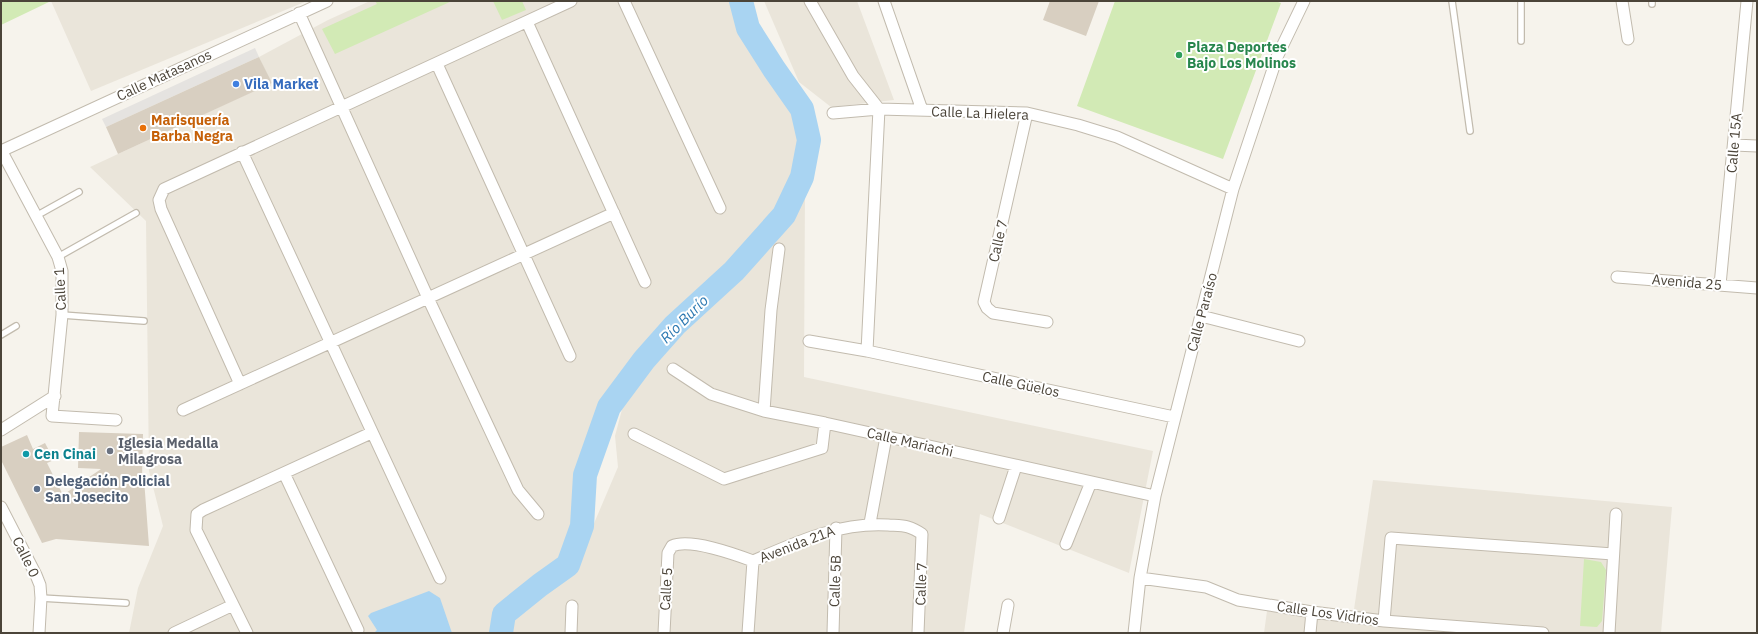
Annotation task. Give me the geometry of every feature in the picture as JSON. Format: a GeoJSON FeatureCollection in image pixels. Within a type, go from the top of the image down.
{"type":"FeatureCollection","features":[{"type":"Feature","properties":{"kind":"street","name":"Calle Matasanos"},"geometry":{"type":"LineString","coordinates":[[1,151],[327,1]]}},
{"type":"Feature","properties":{"kind":"street"},"geometry":{"type":"LineString","coordinates":[[240,384],[161,209],[159,200],[164,189],[341,106],[437,64],[570,1]]}},
{"type":"Feature","properties":{"kind":"street"},"geometry":{"type":"LineString","coordinates":[[624,1],[720,208]]}},
{"type":"Feature","properties":{"kind":"street"},"geometry":{"type":"LineString","coordinates":[[810,1],[853,76],[879,109],[867,351]]}},
{"type":"Feature","properties":{"kind":"street"},"geometry":{"type":"LineString","coordinates":[[884,1],[922,110]]}},
{"type":"Feature","properties":{"kind":"street","name":"Calle Paraíso"},"geometry":{"type":"LineString","coordinates":[[1134,633],[1140,578],[1155,496],[1233,189],[1277,57],[1304,1]]}},
{"type":"Feature","properties":{"kind":"street"},"geometry":{"type":"LineString","coordinates":[[1622,1],[1628,39]]}},
{"type":"Feature","properties":{"kind":"street","name":"Calle 15A"},"geometry":{"type":"LineString","coordinates":[[1720,285],[1747,1]]}},
{"type":"Feature","properties":{"kind":"street"},"geometry":{"type":"LineString","coordinates":[[299,13],[428,298],[518,490],[538,514]]}},
{"type":"Feature","properties":{"kind":"street"},"geometry":{"type":"LineString","coordinates":[[527,22],[645,282]]}},
{"type":"Feature","properties":{"kind":"street"},"geometry":{"type":"LineString","coordinates":[[437,64],[570,356]]}},
{"type":"Feature","properties":{"kind":"street","name":"Calle La Hielera"},"geometry":{"type":"LineString","coordinates":[[833,113],[879,109],[1027,113],[1078,125],[1117,137],[1233,189]]}},
{"type":"Feature","properties":{"kind":"street","name":"Calle 7"},"geometry":{"type":"LineString","coordinates":[[1027,113],[984,302],[987,308],[993,313],[1047,322]]}},
{"type":"Feature","properties":{"kind":"street"},"geometry":{"type":"LineString","coordinates":[[1734,145],[1757,146]]}},
{"type":"Feature","properties":{"kind":"street","name":"Calle 1"},"geometry":{"type":"LineString","coordinates":[[1,151],[58,257],[62,271],[62,315],[52,416],[116,420]]}},
{"type":"Feature","properties":{"kind":"street"},"geometry":{"type":"LineString","coordinates":[[242,152],[329,343],[440,578]]}},
{"type":"Feature","properties":{"kind":"street"},"geometry":{"type":"LineString","coordinates":[[183,410],[614,213]]}},
{"type":"Feature","properties":{"kind":"street"},"geometry":{"type":"LineString","coordinates":[[764,411],[771,310],[779,249]]}},
{"type":"Feature","properties":{"kind":"street","name":"Avenida 25"},"geometry":{"type":"LineString","coordinates":[[1617,277],[1757,288]]}},
{"type":"Feature","properties":{"kind":"street"},"geometry":{"type":"LineString","coordinates":[[1201,316],[1299,341]]}},
{"type":"Feature","properties":{"kind":"street","name":"Calle Güelos"},"geometry":{"type":"LineString","coordinates":[[808,342],[867,351],[1174,417]]}},
{"type":"Feature","properties":{"kind":"street","name":"Calle Mariachi"},"geometry":{"type":"LineString","coordinates":[[673,368],[711,394],[764,411],[825,423],[1155,496]]}},
{"type":"Feature","properties":{"kind":"street"},"geometry":{"type":"LineString","coordinates":[[1,430],[55,396]]}},
{"type":"Feature","properties":{"kind":"street"},"geometry":{"type":"LineString","coordinates":[[634,434],[724,479],[822,448],[825,423]]}},
{"type":"Feature","properties":{"kind":"street"},"geometry":{"type":"LineString","coordinates":[[247,633],[196,530],[197,514],[371,433]]}},
{"type":"Feature","properties":{"kind":"street"},"geometry":{"type":"LineString","coordinates":[[870,524],[886,437]]}},
{"type":"Feature","properties":{"kind":"street"},"geometry":{"type":"LineString","coordinates":[[999,518],[1016,466]]}},
{"type":"Feature","properties":{"kind":"street"},"geometry":{"type":"LineString","coordinates":[[284,473],[358,630]]}},
{"type":"Feature","properties":{"kind":"street"},"geometry":{"type":"LineString","coordinates":[[1066,544],[1091,482]]}},
{"type":"Feature","properties":{"kind":"street","name":"Calle 0"},"geometry":{"type":"LineString","coordinates":[[1,507],[40,585],[41,598],[38,633]]}},
{"type":"Feature","properties":{"kind":"street"},"geometry":{"type":"LineString","coordinates":[[1609,633],[1616,514]]}},
{"type":"Feature","properties":{"kind":"street","name":"Avenida 21A"},"geometry":{"type":"LineString","coordinates":[[672,546],[680,542],[729,552],[753,561],[819,533],[836,528],[870,524],[910,526],[922,534]]}},
{"type":"Feature","properties":{"kind":"street","name":"Calle 5B"},"geometry":{"type":"LineString","coordinates":[[833,633],[836,528]]}},
{"type":"Feature","properties":{"kind":"street","name":"Calle 7"},"geometry":{"type":"LineString","coordinates":[[918,633],[922,534]]}},
{"type":"Feature","properties":{"kind":"street"},"geometry":{"type":"LineString","coordinates":[[1384,621],[1391,538],[1613,554]]}},
{"type":"Feature","properties":{"kind":"street","name":"Calle 5"},"geometry":{"type":"LineString","coordinates":[[664,633],[668,552],[672,546]]}},
{"type":"Feature","properties":{"kind":"street"},"geometry":{"type":"LineString","coordinates":[[748,633],[753,561]]}},
{"type":"Feature","properties":{"kind":"street","name":"Calle Los Vidrios"},"geometry":{"type":"LineString","coordinates":[[1140,578],[1206,587],[1238,600],[1312,612],[1384,621],[1544,633]]}},
{"type":"Feature","properties":{"kind":"street"},"geometry":{"type":"LineString","coordinates":[[174,633],[233,605]]}},
{"type":"Feature","properties":{"kind":"street"},"geometry":{"type":"LineString","coordinates":[[1003,633],[1008,605]]}},
{"type":"Feature","properties":{"kind":"street"},"geometry":{"type":"LineString","coordinates":[[571,633],[572,606]]}},
{"type":"Feature","properties":{"kind":"street"},"geometry":{"type":"LineString","coordinates":[[1310,633],[1312,612]]}},
{"type":"Feature","properties":{"kind":"lane"},"geometry":{"type":"LineString","coordinates":[[1452,1],[1470,131]]}},
{"type":"Feature","properties":{"kind":"lane"},"geometry":{"type":"LineString","coordinates":[[1521,1],[1521,41]]}},
{"type":"Feature","properties":{"kind":"lane"},"geometry":{"type":"LineString","coordinates":[[36,216],[79,192]]}},
{"type":"Feature","properties":{"kind":"lane"},"geometry":{"type":"LineString","coordinates":[[58,257],[136,213]]}},
{"type":"Feature","properties":{"kind":"lane"},"geometry":{"type":"LineString","coordinates":[[62,315],[144,321]]}},
{"type":"Feature","properties":{"kind":"lane"},"geometry":{"type":"LineString","coordinates":[[1,335],[16,326]]}},
{"type":"Feature","properties":{"kind":"lane"},"geometry":{"type":"LineString","coordinates":[[41,598],[126,603]]}},
{"type":"Feature","properties":{"kind":"shaded area"},"geometry":{"type":"Polygon","coordinates":[[[51,1],[307,1],[91,91],[51,1]]]}},
{"type":"Feature","properties":{"kind":"shaded area"},"geometry":{"type":"Polygon","coordinates":[[[370,1],[734,1],[744,33],[798,112],[803,140],[784,215],[640,352],[605,399],[581,464],[574,525],[564,556],[500,607],[494,633],[129,633],[138,588],[163,526],[149,471],[146,221],[90,167],[271,83],[259,57],[328,20],[370,1]]]}},
{"type":"Feature","properties":{"kind":"shaded area"},"geometry":{"type":"Polygon","coordinates":[[[764,1],[857,1],[894,100],[831,107],[799,82],[764,1]]]}},
{"type":"Feature","properties":{"kind":"shaded area"},"geometry":{"type":"Polygon","coordinates":[[[255,48],[259,57],[106,127],[102,119],[255,48]]]}},
{"type":"Feature","properties":{"kind":"shaded area"},"geometry":{"type":"Polygon","coordinates":[[[805,189],[804,377],[1153,451],[1129,573],[980,514],[964,633],[507,633],[511,615],[542,590],[566,574],[578,561],[618,467],[615,436],[625,398],[662,354],[788,225],[805,189]]]}},
{"type":"Feature","properties":{"kind":"shaded area"},"geometry":{"type":"Polygon","coordinates":[[[1373,480],[1672,507],[1661,633],[1264,633],[1267,611],[1352,623],[1373,480]]]}},
{"type":"Feature","properties":{"kind":"green space"},"geometry":{"type":"Polygon","coordinates":[[[1,1],[51,1],[1,25],[1,1]]]}},
{"type":"Feature","properties":{"kind":"green space"},"geometry":{"type":"Polygon","coordinates":[[[375,1],[452,1],[335,54],[322,29],[377,4],[375,1]]]}},
{"type":"Feature","properties":{"kind":"green space"},"geometry":{"type":"Polygon","coordinates":[[[493,1],[522,1],[526,10],[502,20],[493,1]]]}},
{"type":"Feature","properties":{"kind":"green space","name":"Plaza Deportes Bajo Los Molinos"},"geometry":{"type":"Polygon","coordinates":[[[1115,1],[1275,1],[1281,3],[1223,159],[1077,106],[1115,1]]]}},
{"type":"Feature","properties":{"kind":"green space"},"geometry":{"type":"Polygon","coordinates":[[[1584,559],[1601,562],[1606,570],[1602,621],[1597,627],[1580,626],[1584,559]]]}},
{"type":"Feature","properties":{"kind":"water"},"geometry":{"type":"Polygon","coordinates":[[[429,591],[440,598],[452,633],[374,633],[377,630],[368,616],[371,613],[429,591]]]}},
{"type":"Feature","properties":{"kind":"building"},"geometry":{"type":"Polygon","coordinates":[[[1050,1],[1099,1],[1086,36],[1043,20],[1050,1]]]}},
{"type":"Feature","properties":{"kind":"building"},"geometry":{"type":"Polygon","coordinates":[[[259,57],[272,83],[118,154],[106,127],[259,57]]]}},
{"type":"Feature","properties":{"kind":"building"},"geometry":{"type":"Polygon","coordinates":[[[79,432],[143,434],[142,479],[144,479],[149,546],[56,539],[42,543],[1,460],[1,447],[27,435],[33,449],[45,443],[54,460],[47,463],[63,495],[101,469],[78,468],[79,432]]]}},
{"type":"Feature","properties":{"kind":"waterway","name":"Río Burío"},"geometry":{"type":"LineString","coordinates":[[501,633],[504,614],[568,565],[582,526],[585,475],[609,407],[644,360],[675,325],[734,271],[784,215],[802,177],[809,140],[802,109],[748,28],[741,1]]}},
{"type":"Feature","properties":{"kind":"place","name":"Plaza Deportes Bajo Los Molinos"},"geometry":{"type":"Point","coordinates":[1179,55]}},
{"type":"Feature","properties":{"kind":"place","name":"Vila Market"},"geometry":{"type":"Point","coordinates":[236,84]}},
{"type":"Feature","properties":{"kind":"place","name":"Marisquería Barba Negra"},"geometry":{"type":"Point","coordinates":[143,128]}},
{"type":"Feature","properties":{"kind":"place","name":"Iglesia Medalla Milagrosa"},"geometry":{"type":"Point","coordinates":[110,451]}},
{"type":"Feature","properties":{"kind":"place","name":"Cen Cinai"},"geometry":{"type":"Point","coordinates":[26,454]}},
{"type":"Feature","properties":{"kind":"place","name":"Delegación Policial San Josecito"},"geometry":{"type":"Point","coordinates":[37,489]}}]}
